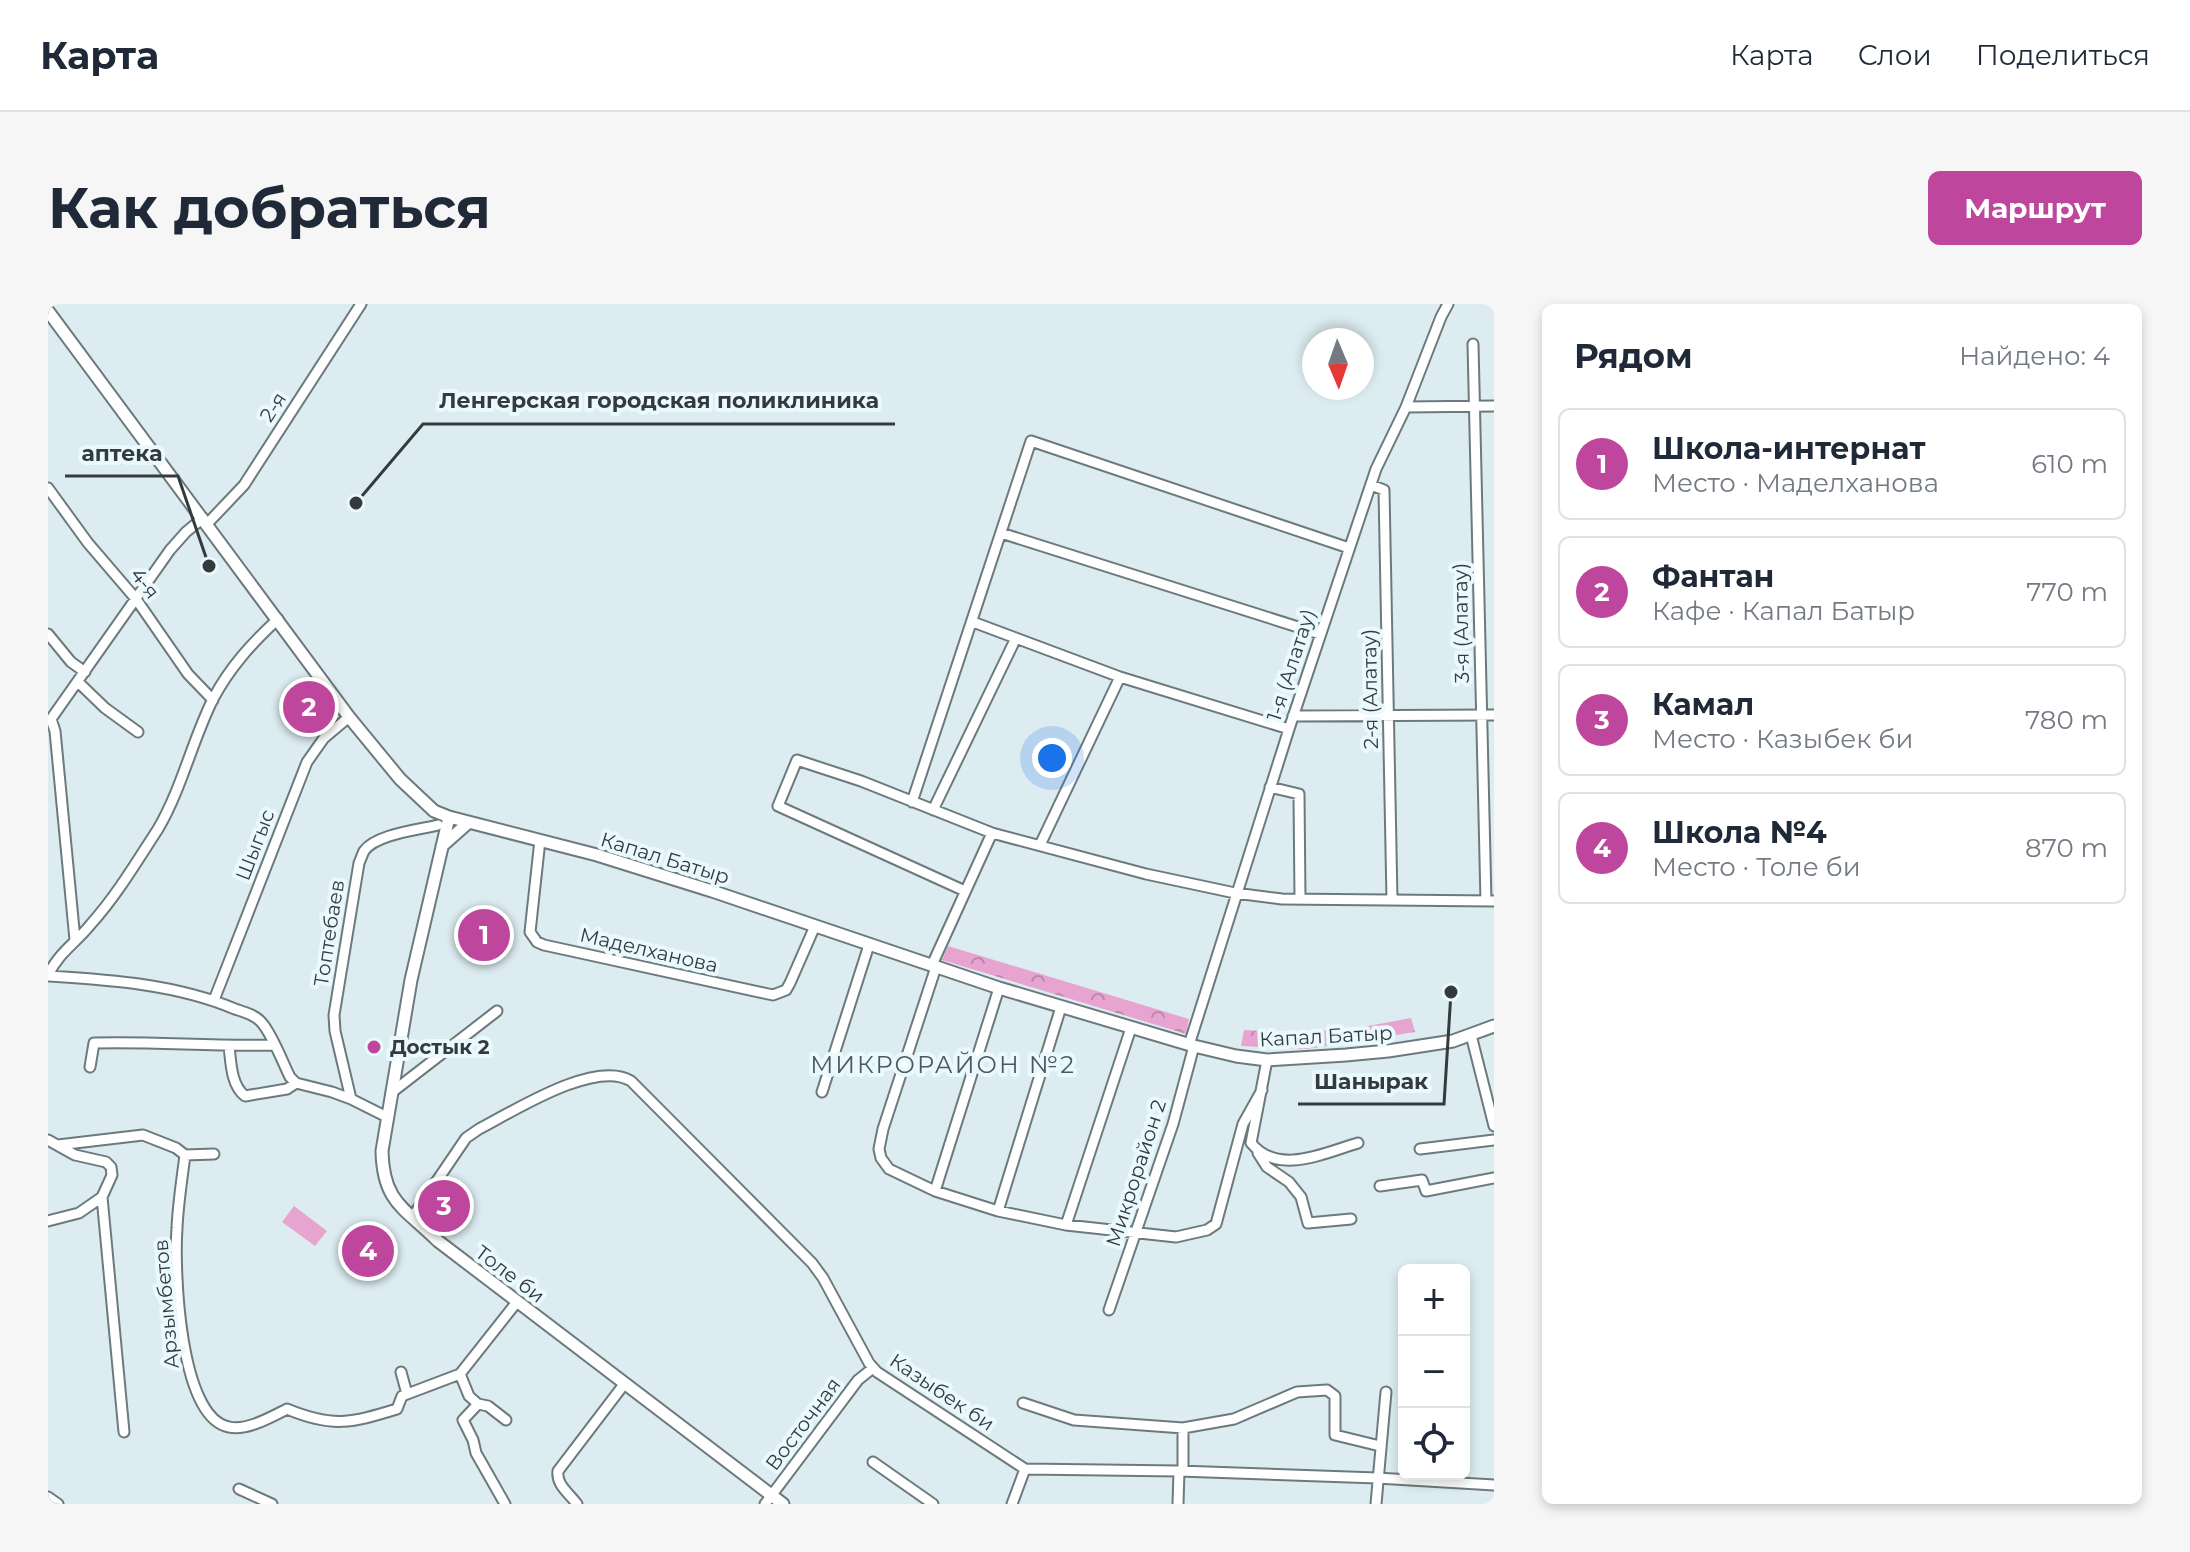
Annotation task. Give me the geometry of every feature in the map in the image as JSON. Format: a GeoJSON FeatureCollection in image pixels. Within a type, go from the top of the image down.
{"type":"FeatureCollection","features":[{"type":"Feature","properties":{"kind":"main road","name":"Капал Батыр"},"geometry":{"type":"LineString","coordinates":[[48,311],[349,717],[400,779],[434,811],[640,869],[1061,1007],[1192,1046],[1246,1058],[1267,1060],[1388,1051],[1453,1041],[1494,1026]]}},
{"type":"Feature","properties":{"kind":"main road"},"geometry":{"type":"LineString","coordinates":[[434,811],[442,846]]}},
{"type":"Feature","properties":{"kind":"main road","name":"Толе би"},"geometry":{"type":"LineString","coordinates":[[449,817],[408,992],[387,1117],[382,1172],[389,1192],[399,1206],[438,1241],[625,1383],[769,1500],[783,1504]]}},
{"type":"Feature","properties":{"kind":"main road"},"geometry":{"type":"LineString","coordinates":[[442,846],[468,823]]}},
{"type":"Feature","properties":{"kind":"street","name":"2-я"},"geometry":{"type":"LineString","coordinates":[[50,720],[170,550],[186,532],[205,521],[244,485],[361,304]]}},
{"type":"Feature","properties":{"kind":"street","name":"1-я (Алатау)"},"geometry":{"type":"LineString","coordinates":[[1192,1046],[1235,893],[1349,548],[1371,485],[1448,304]]}},
{"type":"Feature","properties":{"kind":"street","name":"3-я (Алатау)"},"geometry":{"type":"LineString","coordinates":[[1473,344],[1481,715],[1490,901]]}},
{"type":"Feature","properties":{"kind":"street"},"geometry":{"type":"LineString","coordinates":[[1406,407],[1494,406]]}},
{"type":"Feature","properties":{"kind":"street"},"geometry":{"type":"LineString","coordinates":[[912,802],[1031,441],[1349,548]]}},
{"type":"Feature","properties":{"kind":"street","name":"2-я (Алатау)"},"geometry":{"type":"LineString","coordinates":[[1371,485],[1384,490],[1392,900]]}},
{"type":"Feature","properties":{"kind":"street","name":"4-я"},"geometry":{"type":"LineString","coordinates":[[48,488],[88,543],[136,599],[188,674],[213,700]]}},
{"type":"Feature","properties":{"kind":"street"},"geometry":{"type":"LineString","coordinates":[[1001,533],[1320,634]]}},
{"type":"Feature","properties":{"kind":"street"},"geometry":{"type":"LineString","coordinates":[[278,619],[241,654],[213,700],[171,805],[159,827],[112,899],[64,950],[48,976],[138,984],[214,1000],[256,1017],[296,1083],[351,1099],[387,1117]]}},
{"type":"Feature","properties":{"kind":"street"},"geometry":{"type":"LineString","coordinates":[[973,622],[1120,677],[1289,729]]}},
{"type":"Feature","properties":{"kind":"street"},"geometry":{"type":"LineString","coordinates":[[48,634],[71,662],[85,672]]}},
{"type":"Feature","properties":{"kind":"street"},"geometry":{"type":"LineString","coordinates":[[933,810],[1016,638]]}},
{"type":"Feature","properties":{"kind":"street"},"geometry":{"type":"LineString","coordinates":[[1040,845],[1120,677]]}},
{"type":"Feature","properties":{"kind":"street"},"geometry":{"type":"LineString","coordinates":[[78,682],[105,708],[138,732]]}},
{"type":"Feature","properties":{"kind":"street"},"geometry":{"type":"LineString","coordinates":[[1293,716],[1494,715]]}},
{"type":"Feature","properties":{"kind":"street","name":"Шыгыс"},"geometry":{"type":"LineString","coordinates":[[214,1000],[307,762],[324,738],[349,717]]}},
{"type":"Feature","properties":{"kind":"street"},"geometry":{"type":"LineString","coordinates":[[50,720],[55,731],[75,940]]}},
{"type":"Feature","properties":{"kind":"street"},"geometry":{"type":"LineString","coordinates":[[965,891],[778,806],[797,760],[861,781],[992,833],[1146,874],[1235,893],[1300,899],[1490,901]]}},
{"type":"Feature","properties":{"kind":"street"},"geometry":{"type":"LineString","coordinates":[[1270,787],[1299,794],[1300,899]]}},
{"type":"Feature","properties":{"kind":"street","name":"Топтебаев"},"geometry":{"type":"LineString","coordinates":[[351,1099],[334,1015],[359,863],[372,843],[438,825]]}},
{"type":"Feature","properties":{"kind":"street"},"geometry":{"type":"LineString","coordinates":[[992,833],[934,966],[883,1129],[879,1149],[889,1169],[935,1191],[998,1211],[1066,1225],[1176,1237],[1207,1230],[1216,1224],[1243,1124],[1262,1090]]}},
{"type":"Feature","properties":{"kind":"street","name":"Маделханова"},"geometry":{"type":"LineString","coordinates":[[540,840],[530,932],[537,942],[544,945],[773,995],[786,990],[815,926]]}},
{"type":"Feature","properties":{"kind":"street"},"geometry":{"type":"LineString","coordinates":[[822,1092],[869,945]]}},
{"type":"Feature","properties":{"kind":"street"},"geometry":{"type":"LineString","coordinates":[[935,1191],[999,988]]}},
{"type":"Feature","properties":{"kind":"street"},"geometry":{"type":"LineString","coordinates":[[998,1211],[1061,1007]]}},
{"type":"Feature","properties":{"kind":"street"},"geometry":{"type":"LineString","coordinates":[[391,1093],[497,1011]]}},
{"type":"Feature","properties":{"kind":"street"},"geometry":{"type":"LineString","coordinates":[[1066,1225],[1131,1028]]}},
{"type":"Feature","properties":{"kind":"street"},"geometry":{"type":"LineString","coordinates":[[1471,1035],[1494,1126]]}},
{"type":"Feature","properties":{"kind":"street"},"geometry":{"type":"LineString","coordinates":[[90,1067],[94,1043],[274,1045]]}},
{"type":"Feature","properties":{"kind":"street"},"geometry":{"type":"LineString","coordinates":[[229,1046],[237,1090],[245,1096],[287,1089],[296,1083]]}},
{"type":"Feature","properties":{"kind":"street","name":"Микрорайон 2"},"geometry":{"type":"LineString","coordinates":[[1109,1310],[1173,1124],[1192,1046]]}},
{"type":"Feature","properties":{"kind":"street"},"geometry":{"type":"LineString","coordinates":[[1267,1060],[1251,1143],[1267,1167],[1289,1182],[1301,1197],[1308,1223],[1351,1219]]}},
{"type":"Feature","properties":{"kind":"street","name":"Казыбек би"},"geometry":{"type":"LineString","coordinates":[[413,1216],[466,1138],[479,1129],[571,1082],[609,1074],[622,1075],[812,1263],[877,1372],[1025,1469]]}},
{"type":"Feature","properties":{"kind":"street"},"geometry":{"type":"LineString","coordinates":[[58,1145],[143,1135],[176,1148],[185,1155],[214,1154]]}},
{"type":"Feature","properties":{"kind":"street"},"geometry":{"type":"LineString","coordinates":[[48,1140],[75,1155],[106,1162],[111,1167],[111,1181],[102,1197],[79,1213],[48,1221]]}},
{"type":"Feature","properties":{"kind":"street"},"geometry":{"type":"LineString","coordinates":[[1420,1149],[1494,1140]]}},
{"type":"Feature","properties":{"kind":"street"},"geometry":{"type":"LineString","coordinates":[[1258,1153],[1275,1160],[1293,1161],[1358,1143]]}},
{"type":"Feature","properties":{"kind":"street","name":"Арзымбетов"},"geometry":{"type":"LineString","coordinates":[[185,1155],[176,1229],[182,1332],[191,1381],[203,1406],[216,1422],[228,1427],[241,1427],[287,1409],[325,1422],[366,1419],[397,1409],[402,1396],[460,1374]]}},
{"type":"Feature","properties":{"kind":"street"},"geometry":{"type":"LineString","coordinates":[[1380,1186],[1422,1180],[1426,1191],[1494,1178]]}},
{"type":"Feature","properties":{"kind":"street"},"geometry":{"type":"LineString","coordinates":[[102,1197],[124,1432]]}},
{"type":"Feature","properties":{"kind":"street"},"geometry":{"type":"LineString","coordinates":[[506,1420],[469,1396],[460,1374],[517,1302]]}},
{"type":"Feature","properties":{"kind":"street","name":"Восточная"},"geometry":{"type":"LineString","coordinates":[[769,1500],[858,1380],[873,1368]]}},
{"type":"Feature","properties":{"kind":"street"},"geometry":{"type":"LineString","coordinates":[[401,1372],[407,1394]]}},
{"type":"Feature","properties":{"kind":"street"},"geometry":{"type":"LineString","coordinates":[[577,1504],[561,1486],[557,1479],[558,1471],[625,1383]]}},
{"type":"Feature","properties":{"kind":"street"},"geometry":{"type":"LineString","coordinates":[[1023,1403],[1074,1420],[1183,1428],[1234,1419],[1297,1392],[1327,1390],[1335,1396],[1335,1435],[1380,1446]]}},
{"type":"Feature","properties":{"kind":"street"},"geometry":{"type":"LineString","coordinates":[[1376,1504],[1386,1392]]}},
{"type":"Feature","properties":{"kind":"street"},"geometry":{"type":"LineString","coordinates":[[478,1404],[463,1420],[476,1453],[505,1504]]}},
{"type":"Feature","properties":{"kind":"street"},"geometry":{"type":"LineString","coordinates":[[1178,1504],[1183,1428]]}},
{"type":"Feature","properties":{"kind":"street"},"geometry":{"type":"LineString","coordinates":[[873,1462],[933,1504]]}},
{"type":"Feature","properties":{"kind":"street"},"geometry":{"type":"LineString","coordinates":[[1012,1504],[1025,1469],[1181,1471],[1494,1485]]}},
{"type":"Feature","properties":{"kind":"street"},"geometry":{"type":"LineString","coordinates":[[239,1489],[272,1504]]}},
{"type":"Feature","properties":{"kind":"street"},"geometry":{"type":"LineString","coordinates":[[48,1497],[58,1504]]}},
{"type":"Feature","properties":{"kind":"green space"},"geometry":{"type":"Polygon","coordinates":[[[948,946],[1189,1019],[1186,1034],[942,960],[948,946]]]}},
{"type":"Feature","properties":{"kind":"green space"},"geometry":{"type":"Polygon","coordinates":[[[1411,1018],[1415,1032],[1306,1049],[1241,1046],[1244,1030],[1294,1033],[1363,1027],[1411,1018]]]}},
{"type":"Feature","properties":{"kind":"green space"},"geometry":{"type":"Polygon","coordinates":[[[294,1206],[327,1231],[315,1246],[282,1222],[294,1206]]]}},
{"type":"Feature","properties":{"kind":"place","name":"Ленгерская городская поликлиника"},"geometry":{"type":"Point","coordinates":[356,503]}},
{"type":"Feature","properties":{"kind":"place","name":"аптека"},"geometry":{"type":"Point","coordinates":[209,566]}},
{"type":"Feature","properties":{"kind":"place","name":"Фантан"},"geometry":{"type":"Point","coordinates":[309,707]}},
{"type":"Feature","properties":{"kind":"place","name":"Школа-интернат"},"geometry":{"type":"Point","coordinates":[484,935]}},
{"type":"Feature","properties":{"kind":"place","name":"Шанырак"},"geometry":{"type":"Point","coordinates":[1451,992]}},
{"type":"Feature","properties":{"kind":"place","name":"Достык 2"},"geometry":{"type":"Point","coordinates":[374,1047]}},
{"type":"Feature","properties":{"kind":"place","name":"Камал"},"geometry":{"type":"Point","coordinates":[444,1206]}},
{"type":"Feature","properties":{"kind":"place","name":"Школа №4"},"geometry":{"type":"Point","coordinates":[368,1251]}},
{"type":"Feature","properties":{"kind":"district","name":"МИКРОРАЙОН №2"},"geometry":{"type":"Point","coordinates":[943,1065]}}]}
